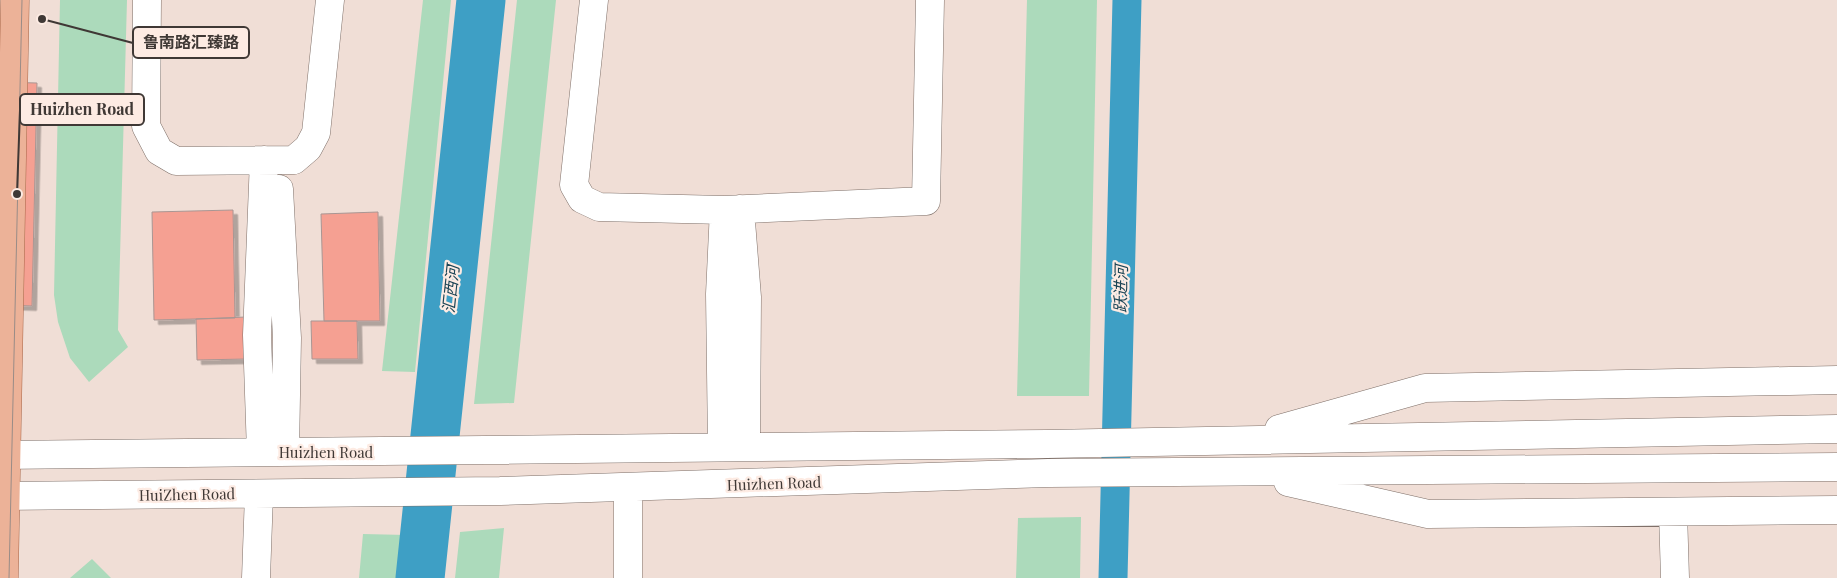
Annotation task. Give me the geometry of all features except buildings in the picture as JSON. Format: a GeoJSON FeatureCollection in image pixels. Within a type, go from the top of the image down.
{"type":"FeatureCollection","features":[{"type":"Feature","properties":{"kind":"main road"},"geometry":{"type":"LineString","coordinates":[[4,578],[3,454],[16,0]]}},
{"type":"Feature","properties":{"kind":"street"},"geometry":{"type":"LineString","coordinates":[[147,0],[146,126],[159,151],[176,161],[294,160],[308,148],[316,133],[330,0]]}},
{"type":"Feature","properties":{"kind":"street"},"geometry":{"type":"LineString","coordinates":[[594,0],[574,185],[582,199],[599,207],[732,209],[926,201],[930,0]]}},
{"type":"Feature","properties":{"kind":"street"},"geometry":{"type":"LineString","coordinates":[[271,160],[287,338],[273,452]]}},
{"type":"Feature","properties":{"kind":"street"},"geometry":{"type":"LineString","coordinates":[[732,209],[747,296],[734,446],[1047,444],[1837,428]]}},
{"type":"Feature","properties":{"kind":"street"},"geometry":{"type":"LineString","coordinates":[[1243,440],[1425,388],[1837,380]]}},
{"type":"Feature","properties":{"kind":"street","name":"Huizhen Road"},"geometry":{"type":"LineString","coordinates":[[3,454],[734,446]]}},
{"type":"Feature","properties":{"kind":"street"},"geometry":{"type":"LineString","coordinates":[[1243,471],[1837,467]]}},
{"type":"Feature","properties":{"kind":"street","name":"Huizhen Road"},"geometry":{"type":"LineString","coordinates":[[374,492],[628,488],[1048,473],[1243,471]]}},
{"type":"Feature","properties":{"kind":"street"},"geometry":{"type":"LineString","coordinates":[[1243,471],[1428,514],[1837,510]]}},
{"type":"Feature","properties":{"kind":"street"},"geometry":{"type":"LineString","coordinates":[[628,488],[628,578]]}},
{"type":"Feature","properties":{"kind":"street","name":"HuiZhen Road"},"geometry":{"type":"LineString","coordinates":[[3,496],[374,492]]}},
{"type":"Feature","properties":{"kind":"street"},"geometry":{"type":"LineString","coordinates":[[256,578],[259,494]]}},
{"type":"Feature","properties":{"kind":"street"},"geometry":{"type":"LineString","coordinates":[[1672,512],[1675,578]]}},
{"type":"Feature","properties":{"kind":"green space"},"geometry":{"type":"Polygon","coordinates":[[[60,0],[127,0],[118,330],[128,347],[89,382],[70,358],[58,322],[54,295],[60,0]]]}},
{"type":"Feature","properties":{"kind":"green space"},"geometry":{"type":"Polygon","coordinates":[[[423,0],[451,0],[415,372],[382,371],[423,0]]]}},
{"type":"Feature","properties":{"kind":"green space"},"geometry":{"type":"Polygon","coordinates":[[[517,0],[556,0],[514,403],[474,404],[517,0]]]}},
{"type":"Feature","properties":{"kind":"green space"},"geometry":{"type":"Polygon","coordinates":[[[1027,0],[1097,0],[1089,396],[1017,396],[1027,0]]]}},
{"type":"Feature","properties":{"kind":"green space"},"geometry":{"type":"Polygon","coordinates":[[[1081,517],[1080,578],[1016,578],[1018,518],[1081,517]]]}},
{"type":"Feature","properties":{"kind":"green space"},"geometry":{"type":"Polygon","coordinates":[[[504,528],[499,578],[455,578],[460,532],[504,528]]]}},
{"type":"Feature","properties":{"kind":"green space"},"geometry":{"type":"Polygon","coordinates":[[[363,534],[407,535],[407,570],[405,578],[359,578],[363,534]]]}},
{"type":"Feature","properties":{"kind":"green space"},"geometry":{"type":"Polygon","coordinates":[[[92,559],[111,578],[70,578],[92,559]]]}},
{"type":"Feature","properties":{"kind":"waterway","name":"汇西河"},"geometry":{"type":"LineString","coordinates":[[420,578],[481,0]]}},
{"type":"Feature","properties":{"kind":"waterway","name":"跃进河"},"geometry":{"type":"LineString","coordinates":[[1113,578],[1127,0]]}},
{"type":"Feature","properties":{"kind":"tram line"},"geometry":{"type":"LineString","coordinates":[[9,578],[22,0]]}},
{"type":"Feature","properties":{"kind":"place","name":"鲁南路汇臻路"},"geometry":{"type":"Point","coordinates":[42,19]}},
{"type":"Feature","properties":{"kind":"place","name":"Huizhen Road"},"geometry":{"type":"Point","coordinates":[17,194]}}]}
